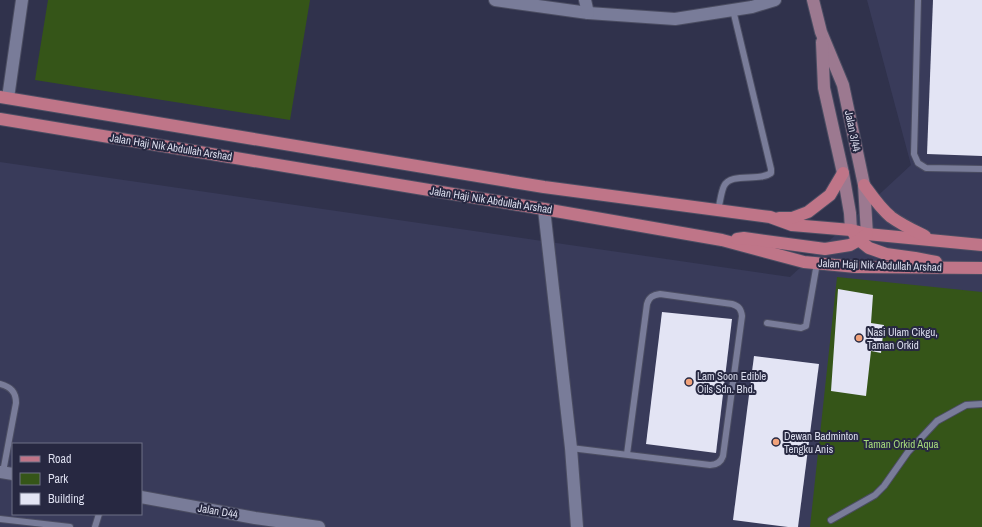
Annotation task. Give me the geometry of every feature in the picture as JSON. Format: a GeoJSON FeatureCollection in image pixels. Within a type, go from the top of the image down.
{"type":"FeatureCollection","features":[{"type":"Feature","properties":{"kind":"main road","name":"Jalan Haji Nik Abdullah Arshad"},"geometry":{"type":"LineString","coordinates":[[4,98],[544,187],[718,210],[770,218],[792,225],[851,230]]}},
{"type":"Feature","properties":{"kind":"main road","name":"Jalan Haji Nik Abdullah Arshad"},"geometry":{"type":"LineString","coordinates":[[0,119],[722,240],[804,262],[856,267],[982,268]]}},
{"type":"Feature","properties":{"kind":"main road"},"geometry":{"type":"LineString","coordinates":[[770,218],[792,218],[808,212],[830,195],[843,173]]}},
{"type":"Feature","properties":{"kind":"main road"},"geometry":{"type":"LineString","coordinates":[[864,185],[890,216],[908,228],[935,240]]}},
{"type":"Feature","properties":{"kind":"main road"},"geometry":{"type":"LineString","coordinates":[[851,230],[863,237],[935,240],[982,245]]}},
{"type":"Feature","properties":{"kind":"main road"},"geometry":{"type":"LineString","coordinates":[[722,240],[744,238],[825,249],[850,245],[863,237]]}},
{"type":"Feature","properties":{"kind":"main road"},"geometry":{"type":"LineString","coordinates":[[863,237],[869,248],[886,254],[915,258],[963,268]]}},
{"type":"Feature","properties":{"kind":"street"},"geometry":{"type":"LineString","coordinates":[[4,98],[22,0]]}},
{"type":"Feature","properties":{"kind":"street"},"geometry":{"type":"LineString","coordinates":[[495,0],[588,14],[675,19],[733,10],[751,4],[775,0]]}},
{"type":"Feature","properties":{"kind":"street"},"geometry":{"type":"LineString","coordinates":[[585,0],[588,14]]}},
{"type":"Feature","properties":{"kind":"street","name":"Jalan 3/44"},"geometry":{"type":"LineString","coordinates":[[814,0],[822,32],[843,85],[864,185],[863,237]]}},
{"type":"Feature","properties":{"kind":"street","name":"Jalan 3/44"},"geometry":{"type":"LineString","coordinates":[[822,32],[824,88],[843,173],[850,213],[851,230]]}},
{"type":"Feature","properties":{"kind":"street"},"geometry":{"type":"LineString","coordinates":[[544,209],[571,448],[577,527]]}},
{"type":"Feature","properties":{"kind":"street","name":"Jalan D44"},"geometry":{"type":"LineString","coordinates":[[142,497],[252,522],[319,527]]}},
{"type":"Feature","properties":{"kind":"lane"},"geometry":{"type":"LineString","coordinates":[[918,0],[914,154],[918,163],[926,168],[982,169]]}},
{"type":"Feature","properties":{"kind":"lane"},"geometry":{"type":"LineString","coordinates":[[718,210],[724,185],[730,180],[735,178],[760,178],[771,173],[733,10]]}},
{"type":"Feature","properties":{"kind":"lane"},"geometry":{"type":"LineString","coordinates":[[767,323],[801,328],[806,326],[817,263]]}},
{"type":"Feature","properties":{"kind":"lane"},"geometry":{"type":"LineString","coordinates":[[571,448],[710,465],[718,463],[723,456],[742,316],[740,308],[732,304],[660,294],[652,296],[647,304],[627,454]]}},
{"type":"Feature","properties":{"kind":"lane"},"geometry":{"type":"LineString","coordinates":[[0,384],[9,387],[16,397],[5,473]]}},
{"type":"Feature","properties":{"kind":"lane"},"geometry":{"type":"LineString","coordinates":[[831,520],[875,496],[884,486],[908,452],[937,421],[966,405],[982,404]]}},
{"type":"Feature","properties":{"kind":"lane"},"geometry":{"type":"LineString","coordinates":[[95,527],[99,515]]}},
{"type":"Feature","properties":{"kind":"lane"},"geometry":{"type":"LineString","coordinates":[[0,519],[70,527]]}},
{"type":"Feature","properties":{"kind":"shaded area"},"geometry":{"type":"Polygon","coordinates":[[[867,0],[982,0],[982,527],[0,527],[0,162],[790,277],[911,165],[867,0]]]}},
{"type":"Feature","properties":{"kind":"green space"},"geometry":{"type":"Polygon","coordinates":[[[48,0],[310,0],[290,120],[35,80],[48,0]]]}},
{"type":"Feature","properties":{"kind":"green space","name":"Taman Orkid Aqua"},"geometry":{"type":"Polygon","coordinates":[[[837,277],[982,292],[982,527],[810,527],[837,277]]]}},
{"type":"Feature","properties":{"kind":"building"},"geometry":{"type":"Polygon","coordinates":[[[933,0],[982,0],[982,156],[927,154],[933,0]]]}},
{"type":"Feature","properties":{"kind":"building","name":"Nasi Ulam Cikgu, Taman Orkid"},"geometry":{"type":"Polygon","coordinates":[[[838,289],[873,295],[871,323],[884,325],[881,353],[871,351],[866,396],[831,391],[838,289]]]}},
{"type":"Feature","properties":{"kind":"building","name":"Lam Soon Edible Oils Sdn. Bhd."},"geometry":{"type":"Polygon","coordinates":[[[662,312],[732,319],[716,453],[646,444],[662,312]]]}},
{"type":"Feature","properties":{"kind":"building","name":"Dewan Badminton Tengku Anis"},"geometry":{"type":"Polygon","coordinates":[[[754,356],[819,364],[798,527],[733,520],[754,356]]]}},
{"type":"Feature","properties":{"kind":"place","name":"Nasi Ulam Cikgu, Taman Orkid"},"geometry":{"type":"Point","coordinates":[859,338]}},
{"type":"Feature","properties":{"kind":"place","name":"Lam Soon Edible Oils Sdn. Bhd."},"geometry":{"type":"Point","coordinates":[689,382]}},
{"type":"Feature","properties":{"kind":"place","name":"Dewan Badminton Tengku Anis"},"geometry":{"type":"Point","coordinates":[776,442]}}]}
